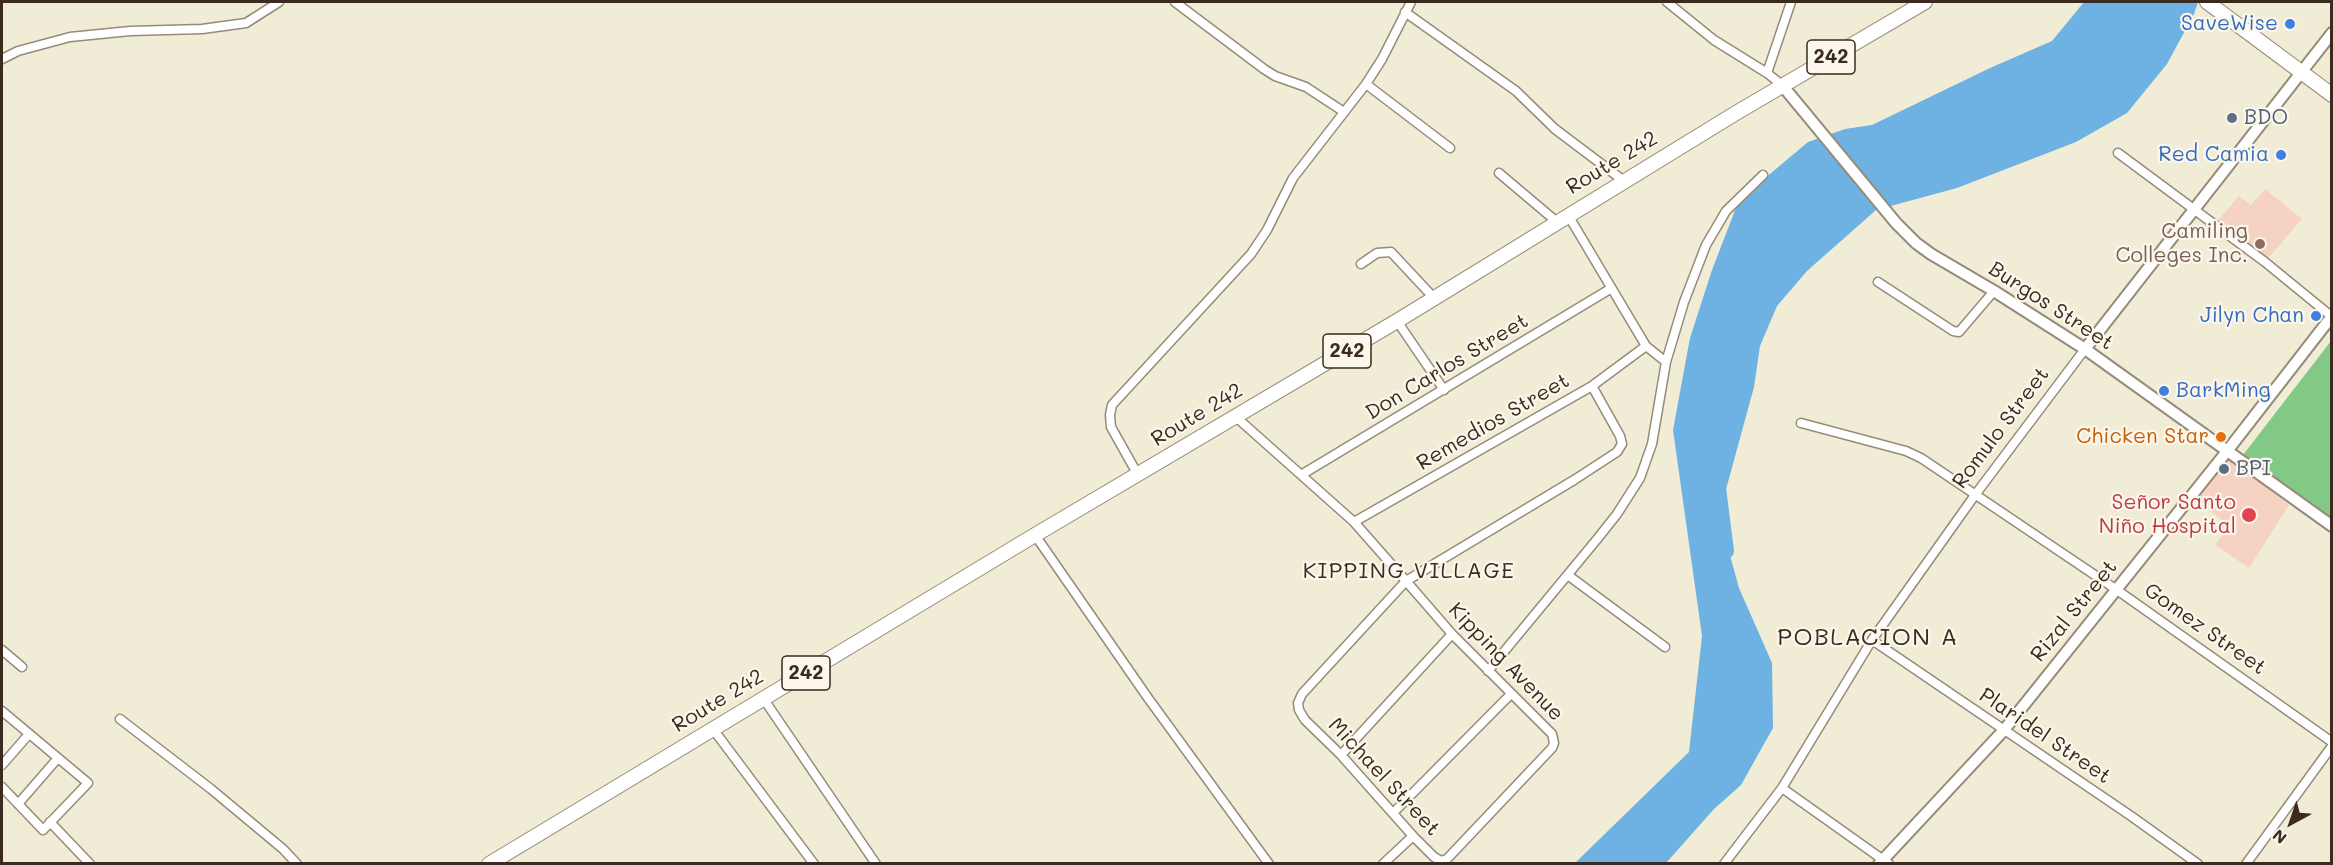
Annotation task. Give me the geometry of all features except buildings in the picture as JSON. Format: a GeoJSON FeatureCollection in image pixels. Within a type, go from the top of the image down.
{"type":"FeatureCollection","features":[{"type":"Feature","properties":{"kind":"main road","name":"Route 242"},"geometry":{"type":"LineString","coordinates":[[489,864],[763,698],[1397,321],[1782,85],[1925,2]]}},
{"type":"Feature","properties":{"kind":"main road"},"geometry":{"type":"LineString","coordinates":[[2207,2],[2331,95]]}},
{"type":"Feature","properties":{"kind":"street"},"geometry":{"type":"LineString","coordinates":[[1175,2],[1264,69],[1275,76],[1306,87],[1344,112]]}},
{"type":"Feature","properties":{"kind":"street"},"geometry":{"type":"LineString","coordinates":[[1138,475],[1111,426],[1112,405],[1251,254],[1267,230],[1293,178],[1366,84],[1382,59],[1411,2]]}},
{"type":"Feature","properties":{"kind":"street"},"geometry":{"type":"LineString","coordinates":[[1666,2],[1714,40],[1782,85]]}},
{"type":"Feature","properties":{"kind":"street"},"geometry":{"type":"LineString","coordinates":[[1767,73],[1791,2]]}},
{"type":"Feature","properties":{"kind":"street"},"geometry":{"type":"LineString","coordinates":[[2,59],[18,51],[70,37],[130,31],[202,29],[246,23],[275,3]]}},
{"type":"Feature","properties":{"kind":"street"},"geometry":{"type":"LineString","coordinates":[[1405,12],[1516,92],[1548,123],[1624,181]]}},
{"type":"Feature","properties":{"kind":"street","name":"Romulo Street"},"geometry":{"type":"LineString","coordinates":[[1724,864],[1782,788],[1872,640],[1975,495],[2085,349],[2331,33]]}},
{"type":"Feature","properties":{"kind":"street"},"geometry":{"type":"LineString","coordinates":[[1366,84],[1450,148]]}},
{"type":"Feature","properties":{"kind":"street","name":"Burgos Street"},"geometry":{"type":"LineString","coordinates":[[1782,85],[1896,223],[1931,254],[2085,349],[2331,526]]}},
{"type":"Feature","properties":{"kind":"street"},"geometry":{"type":"LineString","coordinates":[[2118,153],[2265,262],[2331,316]]}},
{"type":"Feature","properties":{"kind":"street"},"geometry":{"type":"LineString","coordinates":[[1499,173],[1562,218],[1646,346],[1666,362]]}},
{"type":"Feature","properties":{"kind":"street"},"geometry":{"type":"LineString","coordinates":[[1488,671],[1569,576],[1617,514],[1640,478],[1652,444],[1666,362],[1684,302],[1706,245],[1726,211],[1763,175]]}},
{"type":"Feature","properties":{"kind":"street"},"geometry":{"type":"LineString","coordinates":[[1361,264],[1377,253],[1391,252],[1434,298]]}},
{"type":"Feature","properties":{"kind":"street"},"geometry":{"type":"LineString","coordinates":[[1878,282],[1953,331],[1959,332],[1994,291]]}},
{"type":"Feature","properties":{"kind":"street","name":"Don Carlos Street"},"geometry":{"type":"LineString","coordinates":[[1301,475],[1610,289]]}},
{"type":"Feature","properties":{"kind":"street","name":"Rizal Street"},"geometry":{"type":"LineString","coordinates":[[1884,862],[2004,730],[2228,450],[2331,316]]}},
{"type":"Feature","properties":{"kind":"street"},"geometry":{"type":"LineString","coordinates":[[1397,321],[1444,390]]}},
{"type":"Feature","properties":{"kind":"street","name":"Remedios Street"},"geometry":{"type":"LineString","coordinates":[[1354,522],[1592,386],[1646,346]]}},
{"type":"Feature","properties":{"kind":"street"},"geometry":{"type":"LineString","coordinates":[[1406,581],[1565,486],[1617,452],[1622,444],[1620,436],[1592,386]]}},
{"type":"Feature","properties":{"kind":"street"},"geometry":{"type":"LineString","coordinates":[[1236,417],[1301,475]]}},
{"type":"Feature","properties":{"kind":"street","name":"Gomez Street"},"geometry":{"type":"LineString","coordinates":[[1801,423],[1906,451],[1922,458],[2117,590],[2331,744]]}},
{"type":"Feature","properties":{"kind":"street","name":"Kipping Avenue"},"geometry":{"type":"LineString","coordinates":[[1301,475],[1354,522],[1452,634],[1552,734],[1554,743],[1552,748],[1447,859]]}},
{"type":"Feature","properties":{"kind":"street"},"geometry":{"type":"LineString","coordinates":[[1035,536],[1148,698],[1269,864]]}},
{"type":"Feature","properties":{"kind":"street"},"geometry":{"type":"LineString","coordinates":[[1569,576],[1665,647]]}},
{"type":"Feature","properties":{"kind":"street","name":"Michael Street"},"geometry":{"type":"LineString","coordinates":[[1406,581],[1302,694],[1298,703],[1299,710],[1305,720],[1341,755],[1413,836],[1434,857],[1442,861],[1447,859]]}},
{"type":"Feature","properties":{"kind":"street"},"geometry":{"type":"LineString","coordinates":[[1341,755],[1452,634]]}},
{"type":"Feature","properties":{"kind":"street","name":"Plaridel Street"},"geometry":{"type":"LineString","coordinates":[[1872,640],[2198,864]]}},
{"type":"Feature","properties":{"kind":"street"},"geometry":{"type":"LineString","coordinates":[[3,653],[22,667]]}},
{"type":"Feature","properties":{"kind":"street"},"geometry":{"type":"LineString","coordinates":[[1393,813],[1511,694]]}},
{"type":"Feature","properties":{"kind":"street"},"geometry":{"type":"LineString","coordinates":[[763,698],[876,864]]}},
{"type":"Feature","properties":{"kind":"street"},"geometry":{"type":"LineString","coordinates":[[2,711],[88,783],[43,830],[2,787]]}},
{"type":"Feature","properties":{"kind":"street"},"geometry":{"type":"LineString","coordinates":[[120,719],[211,789],[283,849],[297,864]]}},
{"type":"Feature","properties":{"kind":"street"},"geometry":{"type":"LineString","coordinates":[[713,729],[814,864]]}},
{"type":"Feature","properties":{"kind":"street"},"geometry":{"type":"LineString","coordinates":[[2,765],[29,734]]}},
{"type":"Feature","properties":{"kind":"street"},"geometry":{"type":"LineString","coordinates":[[2246,864],[2331,744]]}},
{"type":"Feature","properties":{"kind":"street"},"geometry":{"type":"LineString","coordinates":[[18,804],[58,758]]}},
{"type":"Feature","properties":{"kind":"street"},"geometry":{"type":"LineString","coordinates":[[1782,788],[1884,862]]}},
{"type":"Feature","properties":{"kind":"street"},"geometry":{"type":"LineString","coordinates":[[50,822],[90,864]]}},
{"type":"Feature","properties":{"kind":"street"},"geometry":{"type":"LineString","coordinates":[[1383,864],[1413,836]]}},
{"type":"Feature","properties":{"kind":"shaded area","name":"Camiling Colleges Inc."},"geometry":{"type":"Polygon","coordinates":[[[2265,189],[2302,219],[2265,262],[2214,225],[2239,196],[2251,205],[2265,189]]]}},
{"type":"Feature","properties":{"kind":"shaded area","name":"Señor Santo Niño Hospital"},"geometry":{"type":"Polygon","coordinates":[[[2227,455],[2289,505],[2249,568],[2215,545],[2229,525],[2193,499],[2227,455]]]}},
{"type":"Feature","properties":{"kind":"green space"},"geometry":{"type":"Polygon","coordinates":[[[2331,341],[2331,518],[2243,455],[2331,341]]]}},
{"type":"Feature","properties":{"kind":"water"},"geometry":{"type":"Polygon","coordinates":[[[2084,2],[2198,2],[2167,64],[2127,113],[2076,142],[1957,188],[1876,210],[1807,271],[1777,306],[1760,346],[1754,387],[1719,515],[1739,588],[1772,663],[1773,728],[1741,785],[1714,809],[1666,863],[1574,864],[1689,752],[1702,636],[1673,430],[1690,338],[1712,270],[1739,200],[1808,142],[1845,129],[1872,125],[2052,41],[2084,2]]]}},
{"type":"Feature","properties":{"kind":"waterway"},"geometry":{"type":"LineString","coordinates":[[1718,488],[1726,551]]}},
{"type":"Feature","properties":{"kind":"place","name":"SaveWise"},"geometry":{"type":"Point","coordinates":[2290,24]}},
{"type":"Feature","properties":{"kind":"place","name":"BDO"},"geometry":{"type":"Point","coordinates":[2232,118]}},
{"type":"Feature","properties":{"kind":"place","name":"Red Camia"},"geometry":{"type":"Point","coordinates":[2281,155]}},
{"type":"Feature","properties":{"kind":"place","name":"Camiling Colleges Inc."},"geometry":{"type":"Point","coordinates":[2260,244]}},
{"type":"Feature","properties":{"kind":"place","name":"Jilyn Chan"},"geometry":{"type":"Point","coordinates":[2316,316]}},
{"type":"Feature","properties":{"kind":"place","name":"BarkMing"},"geometry":{"type":"Point","coordinates":[2164,391]}},
{"type":"Feature","properties":{"kind":"place","name":"Chicken Star"},"geometry":{"type":"Point","coordinates":[2221,437]}},
{"type":"Feature","properties":{"kind":"place","name":"BPI"},"geometry":{"type":"Point","coordinates":[2224,469]}},
{"type":"Feature","properties":{"kind":"place","name":"Señor Santo Niño Hospital"},"geometry":{"type":"Point","coordinates":[2249,515]}},
{"type":"Feature","properties":{"kind":"district","name":"KIPPING VILLAGE"},"geometry":{"type":"Point","coordinates":[1409,571]}},
{"type":"Feature","properties":{"kind":"district","name":"POBLACION A"},"geometry":{"type":"Point","coordinates":[1868,638]}}]}
